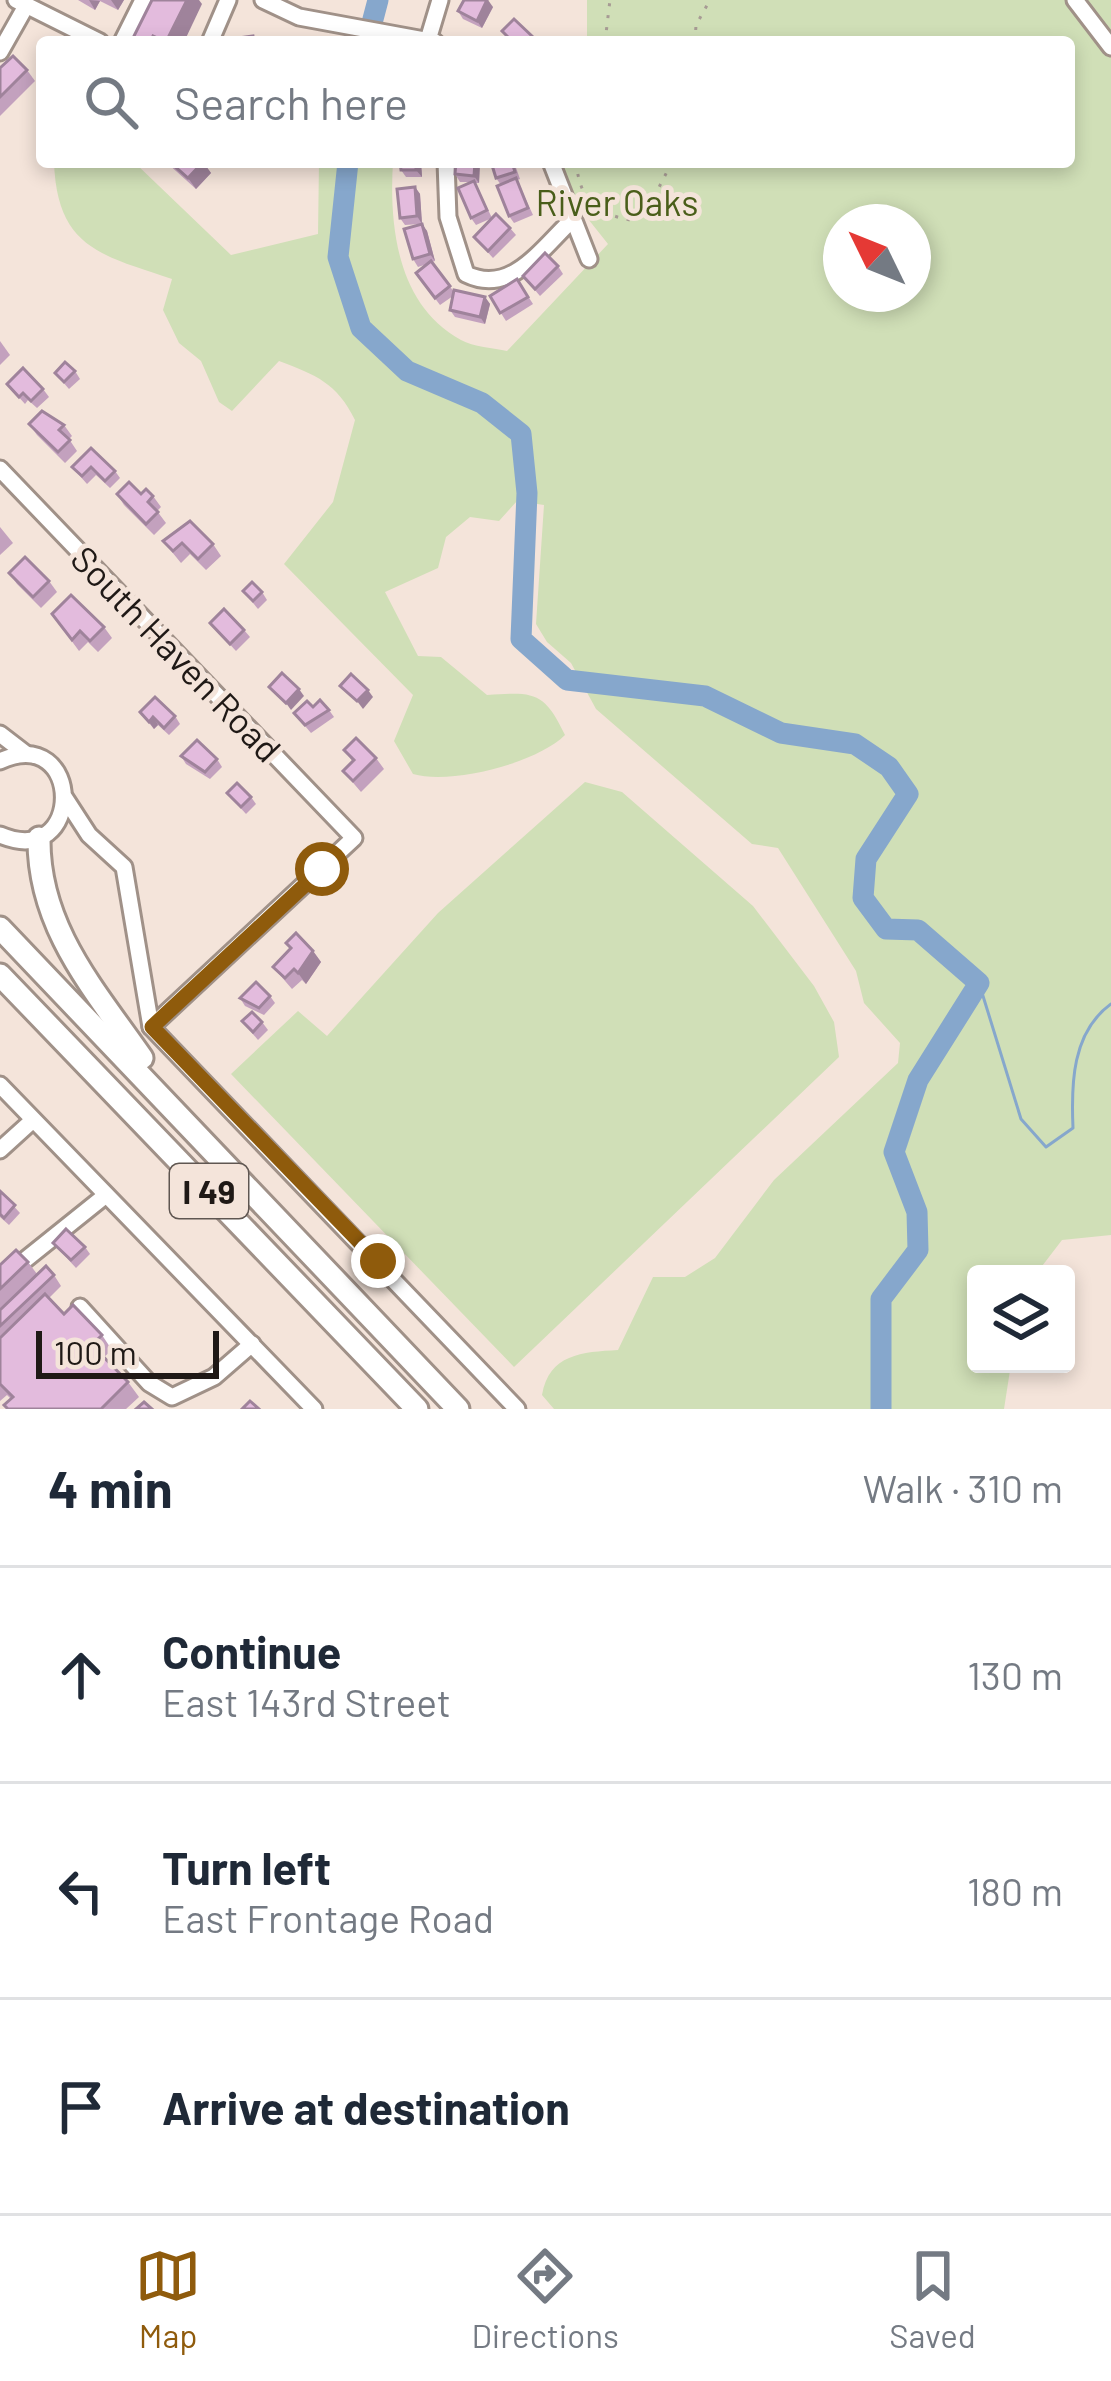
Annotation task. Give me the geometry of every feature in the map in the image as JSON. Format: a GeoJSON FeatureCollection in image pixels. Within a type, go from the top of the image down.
{"type":"FeatureCollection","features":[{"type":"Feature","properties":{"kind":"highway"},"geometry":{"type":"LineString","coordinates":[[45,834],[50,911],[81,979],[179,1113]]}},
{"type":"Feature","properties":{"kind":"highway","name":"I 49"},"geometry":{"type":"LineString","coordinates":[[0,928],[458,1409]]}},
{"type":"Feature","properties":{"kind":"highway","name":"I 49"},"geometry":{"type":"LineString","coordinates":[[0,975],[416,1409]]}},
{"type":"Feature","properties":{"kind":"street"},"geometry":{"type":"LineString","coordinates":[[125,36],[142,0]]}},
{"type":"Feature","properties":{"kind":"street"},"geometry":{"type":"LineString","coordinates":[[213,36],[228,0]]}},
{"type":"Feature","properties":{"kind":"street"},"geometry":{"type":"LineString","coordinates":[[262,0],[299,17],[413,36]]}},
{"type":"Feature","properties":{"kind":"street"},"geometry":{"type":"LineString","coordinates":[[432,36],[440,0]]}},
{"type":"Feature","properties":{"kind":"street"},"geometry":{"type":"LineString","coordinates":[[1076,0],[1111,47]]}},
{"type":"Feature","properties":{"kind":"street"},"geometry":{"type":"LineString","coordinates":[[0,52],[21,3],[88,36]]}},
{"type":"Feature","properties":{"kind":"street"},"geometry":{"type":"LineString","coordinates":[[447,168],[454,245],[466,274],[484,283],[509,278],[573,219]]}},
{"type":"Feature","properties":{"kind":"street"},"geometry":{"type":"LineString","coordinates":[[553,168],[589,259]]}},
{"type":"Feature","properties":{"kind":"street","name":"South Haven Road"},"geometry":{"type":"LineString","coordinates":[[0,469],[353,838],[152,1027]]}},
{"type":"Feature","properties":{"kind":"street"},"geometry":{"type":"LineString","coordinates":[[0,734],[52,766],[89,836],[124,867],[152,1027],[517,1409]]}},
{"type":"Feature","properties":{"kind":"street"},"geometry":{"type":"LineString","coordinates":[[0,761],[26,754]]}},
{"type":"Feature","properties":{"kind":"street"},"geometry":{"type":"LineString","coordinates":[[45,834],[65,798]]}},
{"type":"Feature","properties":{"kind":"street"},"geometry":{"type":"LineString","coordinates":[[0,835],[26,841],[45,834],[89,836]]}},
{"type":"Feature","properties":{"kind":"street"},"geometry":{"type":"LineString","coordinates":[[0,1085],[314,1409]]}},
{"type":"Feature","properties":{"kind":"street"},"geometry":{"type":"LineString","coordinates":[[0,1150],[33,1120]]}},
{"type":"Feature","properties":{"kind":"street"},"geometry":{"type":"LineString","coordinates":[[0,1280],[106,1195]]}},
{"type":"Feature","properties":{"kind":"street"},"geometry":{"type":"LineString","coordinates":[[80,1307],[149,1384],[172,1397],[214,1377],[252,1344]]}},
{"type":"Feature","properties":{"kind":"path"},"geometry":{"type":"LineString","coordinates":[[605,36],[610,0]]}},
{"type":"Feature","properties":{"kind":"path"},"geometry":{"type":"LineString","coordinates":[[695,36],[710,0]]}},
{"type":"Feature","properties":{"kind":"path"},"geometry":{"type":"LineString","coordinates":[[577,168],[579,188],[599,214],[630,220],[654,197],[669,168]]}},
{"type":"Feature","properties":{"kind":"green space","name":"River Oaks"},"geometry":{"type":"Polygon","coordinates":[[[587,0],[1111,0],[1111,1235],[1062,1240],[1043,1265],[967,1265],[967,1373],[1010,1373],[1004,1409],[554,1409],[542,1395],[560,1363],[580,1354],[618,1350],[653,1277],[685,1277],[715,1258],[774,1180],[898,1063],[900,1043],[864,1003],[856,971],[778,848],[752,844],[596,709],[571,663],[547,642],[536,624],[544,505],[517,501],[499,521],[470,517],[446,537],[438,568],[385,592],[418,656],[441,657],[487,695],[536,697],[551,710],[565,735],[535,754],[493,769],[449,776],[413,774],[394,741],[413,695],[284,564],[333,502],[355,420],[348,407],[324,382],[279,361],[232,411],[219,402],[201,361],[179,343],[163,310],[172,279],[124,263],[88,244],[64,213],[55,168],[140,168],[231,255],[318,234],[319,168],[393,168],[396,237],[410,285],[423,306],[461,340],[507,351],[608,244],[573,200],[564,168],[1075,168],[1075,36],[587,36],[587,0]]]}},
{"type":"Feature","properties":{"kind":"green space"},"geometry":{"type":"Polygon","coordinates":[[[585,782],[622,792],[753,906],[814,986],[834,1022],[839,1057],[514,1367],[231,1074],[298,1011],[327,1036],[438,913],[585,782]]]}},
{"type":"Feature","properties":{"kind":"building"},"geometry":{"type":"Polygon","coordinates":[[[152,0],[187,0],[169,36],[134,36],[152,0]]]}},
{"type":"Feature","properties":{"kind":"building"},"geometry":{"type":"Polygon","coordinates":[[[464,0],[487,0],[477,21],[458,11],[464,0]]]}},
{"type":"Feature","properties":{"kind":"building"},"geometry":{"type":"Polygon","coordinates":[[[514,19],[532,36],[507,36],[502,31],[514,19]]]}},
{"type":"Feature","properties":{"kind":"building"},"geometry":{"type":"Polygon","coordinates":[[[13,56],[27,70],[0,97],[0,68],[13,56]]]}},
{"type":"Feature","properties":{"kind":"building"},"geometry":{"type":"Polygon","coordinates":[[[177,168],[197,168],[188,178],[177,168]]]}},
{"type":"Feature","properties":{"kind":"building"},"geometry":{"type":"Polygon","coordinates":[[[456,168],[475,168],[474,176],[455,174],[456,168]]]}},
{"type":"Feature","properties":{"kind":"building"},"geometry":{"type":"Polygon","coordinates":[[[493,168],[514,168],[515,172],[496,178],[493,168]]]}},
{"type":"Feature","properties":{"kind":"building"},"geometry":{"type":"Polygon","coordinates":[[[516,178],[528,208],[509,216],[497,186],[516,178]]]}},
{"type":"Feature","properties":{"kind":"building"},"geometry":{"type":"Polygon","coordinates":[[[474,181],[487,210],[471,218],[458,188],[474,181]]]}},
{"type":"Feature","properties":{"kind":"building"},"geometry":{"type":"Polygon","coordinates":[[[415,187],[417,216],[400,218],[397,189],[415,187]]]}},
{"type":"Feature","properties":{"kind":"building"},"geometry":{"type":"Polygon","coordinates":[[[496,214],[510,228],[488,251],[474,237],[496,214]]]}},
{"type":"Feature","properties":{"kind":"building"},"geometry":{"type":"Polygon","coordinates":[[[422,224],[430,254],[413,259],[404,229],[422,224]]]}},
{"type":"Feature","properties":{"kind":"building"},"geometry":{"type":"Polygon","coordinates":[[[545,253],[558,266],[535,289],[523,276],[545,253]]]}},
{"type":"Feature","properties":{"kind":"building"},"geometry":{"type":"Polygon","coordinates":[[[431,261],[450,286],[435,298],[416,273],[431,261]]]}},
{"type":"Feature","properties":{"kind":"building"},"geometry":{"type":"Polygon","coordinates":[[[517,279],[528,297],[500,313],[490,296],[517,279]]]}},
{"type":"Feature","properties":{"kind":"building"},"geometry":{"type":"Polygon","coordinates":[[[454,290],[485,297],[480,317],[450,310],[454,290]]]}},
{"type":"Feature","properties":{"kind":"building"},"geometry":{"type":"Polygon","coordinates":[[[65,362],[75,371],[64,382],[55,373],[65,362]]]}},
{"type":"Feature","properties":{"kind":"building"},"geometry":{"type":"Polygon","coordinates":[[[23,368],[43,389],[31,401],[23,393],[19,397],[7,384],[23,368]]]}},
{"type":"Feature","properties":{"kind":"building"},"geometry":{"type":"Polygon","coordinates":[[[42,411],[64,425],[59,430],[70,440],[58,452],[29,424],[42,411]]]}},
{"type":"Feature","properties":{"kind":"building"},"geometry":{"type":"Polygon","coordinates":[[[91,448],[115,471],[105,481],[91,467],[82,476],[72,467],[91,448]]]}},
{"type":"Feature","properties":{"kind":"building"},"geometry":{"type":"Polygon","coordinates":[[[129,482],[141,494],[146,489],[153,496],[148,502],[158,512],[146,524],[117,494],[129,482]]]}},
{"type":"Feature","properties":{"kind":"building"},"geometry":{"type":"Polygon","coordinates":[[[190,521],[213,544],[198,559],[182,543],[173,551],[163,541],[190,521]]]}},
{"type":"Feature","properties":{"kind":"building"},"geometry":{"type":"Polygon","coordinates":[[[25,557],[49,581],[33,597],[9,573],[25,557]]]}},
{"type":"Feature","properties":{"kind":"building"},"geometry":{"type":"Polygon","coordinates":[[[252,582],[262,592],[253,601],[243,591],[252,582]]]}},
{"type":"Feature","properties":{"kind":"building"},"geometry":{"type":"Polygon","coordinates":[[[71,595],[104,627],[90,641],[80,631],[72,640],[52,614],[71,595]]]}},
{"type":"Feature","properties":{"kind":"building"},"geometry":{"type":"Polygon","coordinates":[[[224,609],[244,630],[230,644],[210,623],[224,609]]]}},
{"type":"Feature","properties":{"kind":"building"},"geometry":{"type":"Polygon","coordinates":[[[282,673],[299,689],[286,703],[269,687],[282,673]]]}},
{"type":"Feature","properties":{"kind":"building"},"geometry":{"type":"Polygon","coordinates":[[[351,674],[368,690],[357,701],[340,686],[351,674]]]}},
{"type":"Feature","properties":{"kind":"building"},"geometry":{"type":"Polygon","coordinates":[[[155,697],[175,716],[164,728],[140,712],[155,697]]]}},
{"type":"Feature","properties":{"kind":"building"},"geometry":{"type":"Polygon","coordinates":[[[320,700],[329,710],[305,725],[294,713],[307,701],[313,707],[320,700]]]}},
{"type":"Feature","properties":{"kind":"building"},"geometry":{"type":"Polygon","coordinates":[[[356,738],[376,758],[353,781],[343,771],[354,760],[344,750],[356,738]]]}},
{"type":"Feature","properties":{"kind":"building"},"geometry":{"type":"Polygon","coordinates":[[[197,740],[217,759],[205,772],[181,756],[197,740]]]}},
{"type":"Feature","properties":{"kind":"building"},"geometry":{"type":"Polygon","coordinates":[[[237,783],[251,797],[241,807],[227,793],[237,783]]]}},
{"type":"Feature","properties":{"kind":"building"},"geometry":{"type":"Polygon","coordinates":[[[296,933],[313,951],[298,973],[294,969],[285,978],[273,967],[291,948],[286,943],[296,933]]]}},
{"type":"Feature","properties":{"kind":"building"},"geometry":{"type":"Polygon","coordinates":[[[256,982],[270,996],[259,1008],[240,998],[256,982]]]}},
{"type":"Feature","properties":{"kind":"building"},"geometry":{"type":"Polygon","coordinates":[[[252,1012],[262,1022],[253,1032],[242,1021],[252,1012]]]}},
{"type":"Feature","properties":{"kind":"building"},"geometry":{"type":"Polygon","coordinates":[[[0,1191],[15,1205],[4,1218],[0,1214],[0,1191]]]}},
{"type":"Feature","properties":{"kind":"building"},"geometry":{"type":"Polygon","coordinates":[[[66,1229],[85,1247],[71,1260],[53,1243],[66,1229]]]}},
{"type":"Feature","properties":{"kind":"building"},"geometry":{"type":"Polygon","coordinates":[[[16,1250],[28,1262],[0,1289],[0,1265],[16,1250]]]}},
{"type":"Feature","properties":{"kind":"building"},"geometry":{"type":"Polygon","coordinates":[[[46,1266],[54,1275],[0,1326],[0,1310],[46,1266]]]}},
{"type":"Feature","properties":{"kind":"building"},"geometry":{"type":"Polygon","coordinates":[[[45,1294],[64,1314],[73,1305],[102,1335],[92,1345],[128,1382],[101,1409],[8,1409],[4,1405],[13,1397],[0,1384],[0,1338],[45,1294]]]}},
{"type":"Feature","properties":{"kind":"waterway"},"geometry":{"type":"LineString","coordinates":[[369,36],[378,0]]}},
{"type":"Feature","properties":{"kind":"waterway"},"geometry":{"type":"LineString","coordinates":[[347,168],[338,257],[361,328],[407,371],[482,403],[521,434],[527,493],[521,639],[567,680],[705,696],[781,733],[855,744],[889,767],[908,794],[866,859],[863,898],[886,929],[918,930],[979,983],[918,1080],[894,1152],[917,1212],[918,1250],[881,1299],[881,1409]]}},
{"type":"Feature","properties":{"kind":"waterway"},"geometry":{"type":"LineString","coordinates":[[979,983],[1021,1119],[1046,1147],[1073,1128],[1074,1077],[1081,1044],[1111,1004]]}},
{"type":"Feature","properties":{"kind":"route"},"geometry":{"type":"LineString","coordinates":[[322,869],[152,1027],[378,1261]]}}]}
